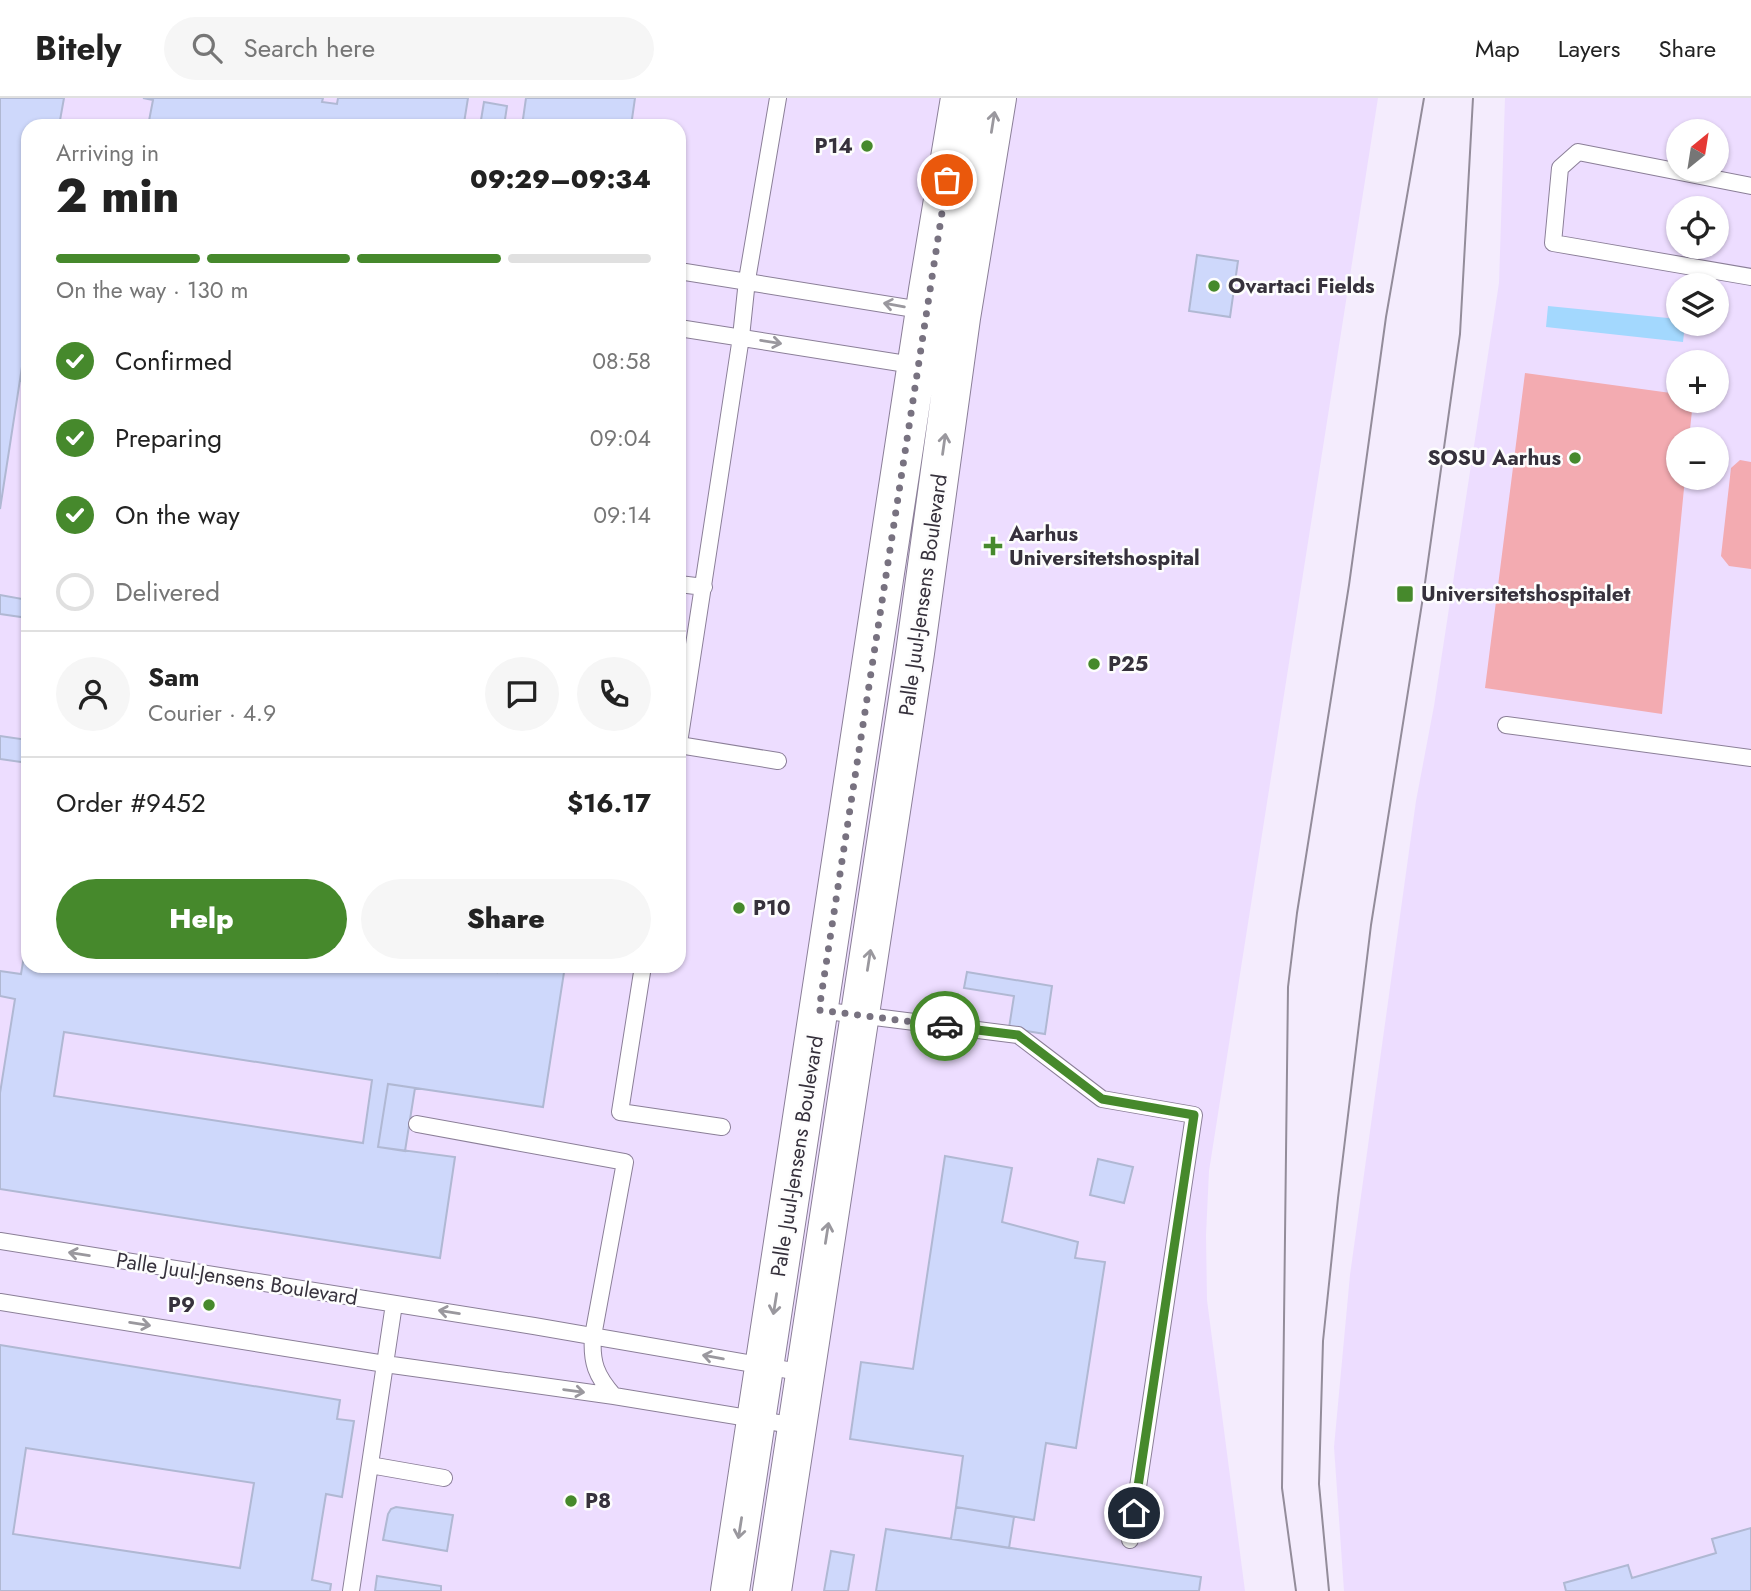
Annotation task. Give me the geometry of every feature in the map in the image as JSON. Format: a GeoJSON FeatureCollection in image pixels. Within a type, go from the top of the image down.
{"type":"FeatureCollection","features":[{"type":"Feature","properties":{"kind":"street","name":"Palle Juul-Jensens Boulevard"},"geometry":{"type":"LineString","coordinates":[[730,1591],[819,1010],[935,369],[943,314],[960,98]]}},
{"type":"Feature","properties":{"kind":"street","name":"Palle Juul-Jensens Boulevard"},"geometry":{"type":"LineString","coordinates":[[943,314],[997,98]]}},
{"type":"Feature","properties":{"kind":"street","name":"Palle Juul-Jensens Boulevard"},"geometry":{"type":"LineString","coordinates":[[772,1591],[915,653],[935,369]]}},
{"type":"Feature","properties":{"kind":"lane"},"geometry":{"type":"LineString","coordinates":[[686,700],[741,337],[747,280],[778,98]]}},
{"type":"Feature","properties":{"kind":"lane"},"geometry":{"type":"LineString","coordinates":[[1751,186],[1578,152],[1560,168],[1553,243],[1751,277]]}},
{"type":"Feature","properties":{"kind":"lane"},"geometry":{"type":"LineString","coordinates":[[686,272],[943,314]]}},
{"type":"Feature","properties":{"kind":"lane"},"geometry":{"type":"LineString","coordinates":[[686,329],[935,369]]}},
{"type":"Feature","properties":{"kind":"lane"},"geometry":{"type":"LineString","coordinates":[[686,585],[704,587]]}},
{"type":"Feature","properties":{"kind":"lane"},"geometry":{"type":"LineString","coordinates":[[1506,725],[1751,758]]}},
{"type":"Feature","properties":{"kind":"lane"},"geometry":{"type":"LineString","coordinates":[[686,745],[778,761]]}},
{"type":"Feature","properties":{"kind":"lane"},"geometry":{"type":"LineString","coordinates":[[642,973],[620,1112],[722,1128]]}},
{"type":"Feature","properties":{"kind":"lane"},"geometry":{"type":"LineString","coordinates":[[819,1010],[1018,1035],[1102,1099],[1194,1115],[1130,1540]]}},
{"type":"Feature","properties":{"kind":"lane"},"geometry":{"type":"LineString","coordinates":[[417,1124],[625,1162],[593,1336],[592,1358],[604,1385],[614,1396]]}},
{"type":"Feature","properties":{"kind":"lane","name":"Palle Juul-Jensens Boulevard"},"geometry":{"type":"LineString","coordinates":[[0,1241],[516,1323],[805,1373]]}},
{"type":"Feature","properties":{"kind":"lane"},"geometry":{"type":"LineString","coordinates":[[0,1302],[797,1426]]}},
{"type":"Feature","properties":{"kind":"lane"},"geometry":{"type":"LineString","coordinates":[[351,1591],[394,1304]]}},
{"type":"Feature","properties":{"kind":"lane"},"geometry":{"type":"LineString","coordinates":[[370,1465],[444,1478]]}},
{"type":"Feature","properties":{"kind":"shaded area","name":"Aarhus Universitetshospital"},"geometry":{"type":"Polygon","coordinates":[[[0,98],[1378,98],[1209,1171],[1207,1300],[1245,1591],[0,1591],[0,98]]]}},
{"type":"Feature","properties":{"kind":"shaded area"},"geometry":{"type":"Polygon","coordinates":[[[1505,98],[1751,98],[1751,1591],[1344,1591],[1334,1447],[1350,1275],[1416,801],[1434,706],[1499,283],[1505,98]]]}},
{"type":"Feature","properties":{"kind":"shaded area"},"geometry":{"type":"Polygon","coordinates":[[[1525,373],[1666,392],[1666,413],[1692,413],[1690,427],[1666,427],[1666,490],[1684,490],[1662,714],[1485,688],[1525,373]]]}},
{"type":"Feature","properties":{"kind":"shaded area"},"geometry":{"type":"Polygon","coordinates":[[[1740,460],[1751,462],[1751,569],[1729,566],[1721,556],[1731,468],[1740,460]]]}},
{"type":"Feature","properties":{"kind":"water"},"geometry":{"type":"Polygon","coordinates":[[[1548,306],[1666,318],[1666,336],[1684,336],[1683,342],[1546,327],[1548,306]]]}},
{"type":"Feature","properties":{"kind":"building"},"geometry":{"type":"Polygon","coordinates":[[[0,98],[64,98],[60,119],[21,119],[21,373],[0,509],[0,98]]]}},
{"type":"Feature","properties":{"kind":"building"},"geometry":{"type":"Polygon","coordinates":[[[143,98],[323,98],[322,102],[337,104],[338,98],[468,98],[465,119],[149,119],[153,100],[143,98]]]}},
{"type":"Feature","properties":{"kind":"building"},"geometry":{"type":"Polygon","coordinates":[[[526,98],[635,98],[632,119],[523,119],[526,98]]]}},
{"type":"Feature","properties":{"kind":"building"},"geometry":{"type":"Polygon","coordinates":[[[484,102],[507,106],[505,119],[481,119],[484,102]]]}},
{"type":"Feature","properties":{"kind":"building","name":"Ovartaci Fields"},"geometry":{"type":"Polygon","coordinates":[[[1197,255],[1238,261],[1230,317],[1189,311],[1197,255]]]}},
{"type":"Feature","properties":{"kind":"building"},"geometry":{"type":"Polygon","coordinates":[[[0,595],[21,599],[21,617],[0,614],[0,595]]]}},
{"type":"Feature","properties":{"kind":"building"},"geometry":{"type":"Polygon","coordinates":[[[0,736],[21,739],[21,762],[0,759],[0,736]]]}},
{"type":"Feature","properties":{"kind":"building"},"geometry":{"type":"Polygon","coordinates":[[[0,971],[21,974],[564,973],[543,1107],[388,1084],[378,1147],[455,1157],[440,1258],[0,1189],[0,1093],[15,999],[0,996],[0,971]],[[64,1032],[54,1096],[363,1143],[372,1080],[64,1032]]]}},
{"type":"Feature","properties":{"kind":"building"},"geometry":{"type":"Polygon","coordinates":[[[967,972],[1052,986],[1045,1034],[1009,1028],[1014,996],[964,988],[967,972]]]}},
{"type":"Feature","properties":{"kind":"building"},"geometry":{"type":"Polygon","coordinates":[[[388,1084],[415,1088],[405,1151],[378,1147],[388,1084]]]}},
{"type":"Feature","properties":{"kind":"building"},"geometry":{"type":"Polygon","coordinates":[[[945,1156],[1012,1168],[1002,1222],[1078,1242],[1075,1258],[1105,1262],[1076,1448],[1046,1443],[1034,1520],[956,1507],[963,1456],[850,1439],[861,1362],[913,1369],[945,1156]]]}},
{"type":"Feature","properties":{"kind":"building"},"geometry":{"type":"Polygon","coordinates":[[[1098,1159],[1133,1167],[1124,1203],[1090,1195],[1098,1159]]]}},
{"type":"Feature","properties":{"kind":"building"},"geometry":{"type":"Polygon","coordinates":[[[0,1345],[340,1400],[337,1419],[354,1421],[342,1497],[326,1494],[312,1580],[331,1584],[330,1591],[0,1591],[0,1345]],[[26,1448],[13,1534],[240,1568],[254,1483],[26,1448]]]}},
{"type":"Feature","properties":{"kind":"building"},"geometry":{"type":"Polygon","coordinates":[[[396,1507],[453,1515],[447,1551],[383,1540],[388,1514],[396,1507]]]}},
{"type":"Feature","properties":{"kind":"building"},"geometry":{"type":"Polygon","coordinates":[[[956,1507],[1014,1517],[1009,1548],[951,1539],[956,1507]]]}},
{"type":"Feature","properties":{"kind":"building"},"geometry":{"type":"Polygon","coordinates":[[[1751,1528],[1751,1591],[1566,1591],[1564,1583],[1628,1565],[1632,1578],[1716,1553],[1712,1539],[1751,1528]]]}},
{"type":"Feature","properties":{"kind":"building"},"geometry":{"type":"Polygon","coordinates":[[[886,1529],[1201,1577],[1199,1591],[876,1591],[886,1529]]]}},
{"type":"Feature","properties":{"kind":"building"},"geometry":{"type":"Polygon","coordinates":[[[831,1551],[854,1555],[848,1591],[824,1591],[831,1551]]]}},
{"type":"Feature","properties":{"kind":"building"},"geometry":{"type":"Polygon","coordinates":[[[377,1576],[441,1586],[441,1591],[375,1591],[377,1576]]]}},
{"type":"Feature","properties":{"kind":"tram line"},"geometry":{"type":"LineString","coordinates":[[1296,1591],[1282,1488],[1288,987],[1297,913],[1349,585],[1386,317],[1424,98]]}},
{"type":"Feature","properties":{"kind":"tram line"},"geometry":{"type":"LineString","coordinates":[[1329,1591],[1319,1484],[1323,1341],[1371,925],[1423,597],[1460,334],[1473,98]]}},
{"type":"Feature","properties":{"kind":"way so far"},"geometry":{"type":"LineString","coordinates":[[945,1026],[819,1010],[947,180]]}},
{"type":"Feature","properties":{"kind":"place","name":"P14"},"geometry":{"type":"Point","coordinates":[867,146]}},
{"type":"Feature","properties":{"kind":"place","name":"Ovartaci Fields"},"geometry":{"type":"Point","coordinates":[1214,286]}},
{"type":"Feature","properties":{"kind":"place","name":"SOSU Aarhus"},"geometry":{"type":"Point","coordinates":[1575,458]}},
{"type":"Feature","properties":{"kind":"place","name":"Aarhus Universitetshospital"},"geometry":{"type":"Point","coordinates":[993,546]}},
{"type":"Feature","properties":{"kind":"place","name":"Universitetshospitalet"},"geometry":{"type":"Point","coordinates":[1405,594]}},
{"type":"Feature","properties":{"kind":"place","name":"P25"},"geometry":{"type":"Point","coordinates":[1094,664]}},
{"type":"Feature","properties":{"kind":"place","name":"P10"},"geometry":{"type":"Point","coordinates":[739,908]}},
{"type":"Feature","properties":{"kind":"place","name":"P9"},"geometry":{"type":"Point","coordinates":[209,1305]}},
{"type":"Feature","properties":{"kind":"place","name":"P8"},"geometry":{"type":"Point","coordinates":[571,1501]}},
{"type":"Feature","properties":{"kind":"route"},"geometry":{"type":"LineString","coordinates":[[945,1026],[1018,1035],[1102,1099],[1194,1115],[1134,1513]]}}]}
